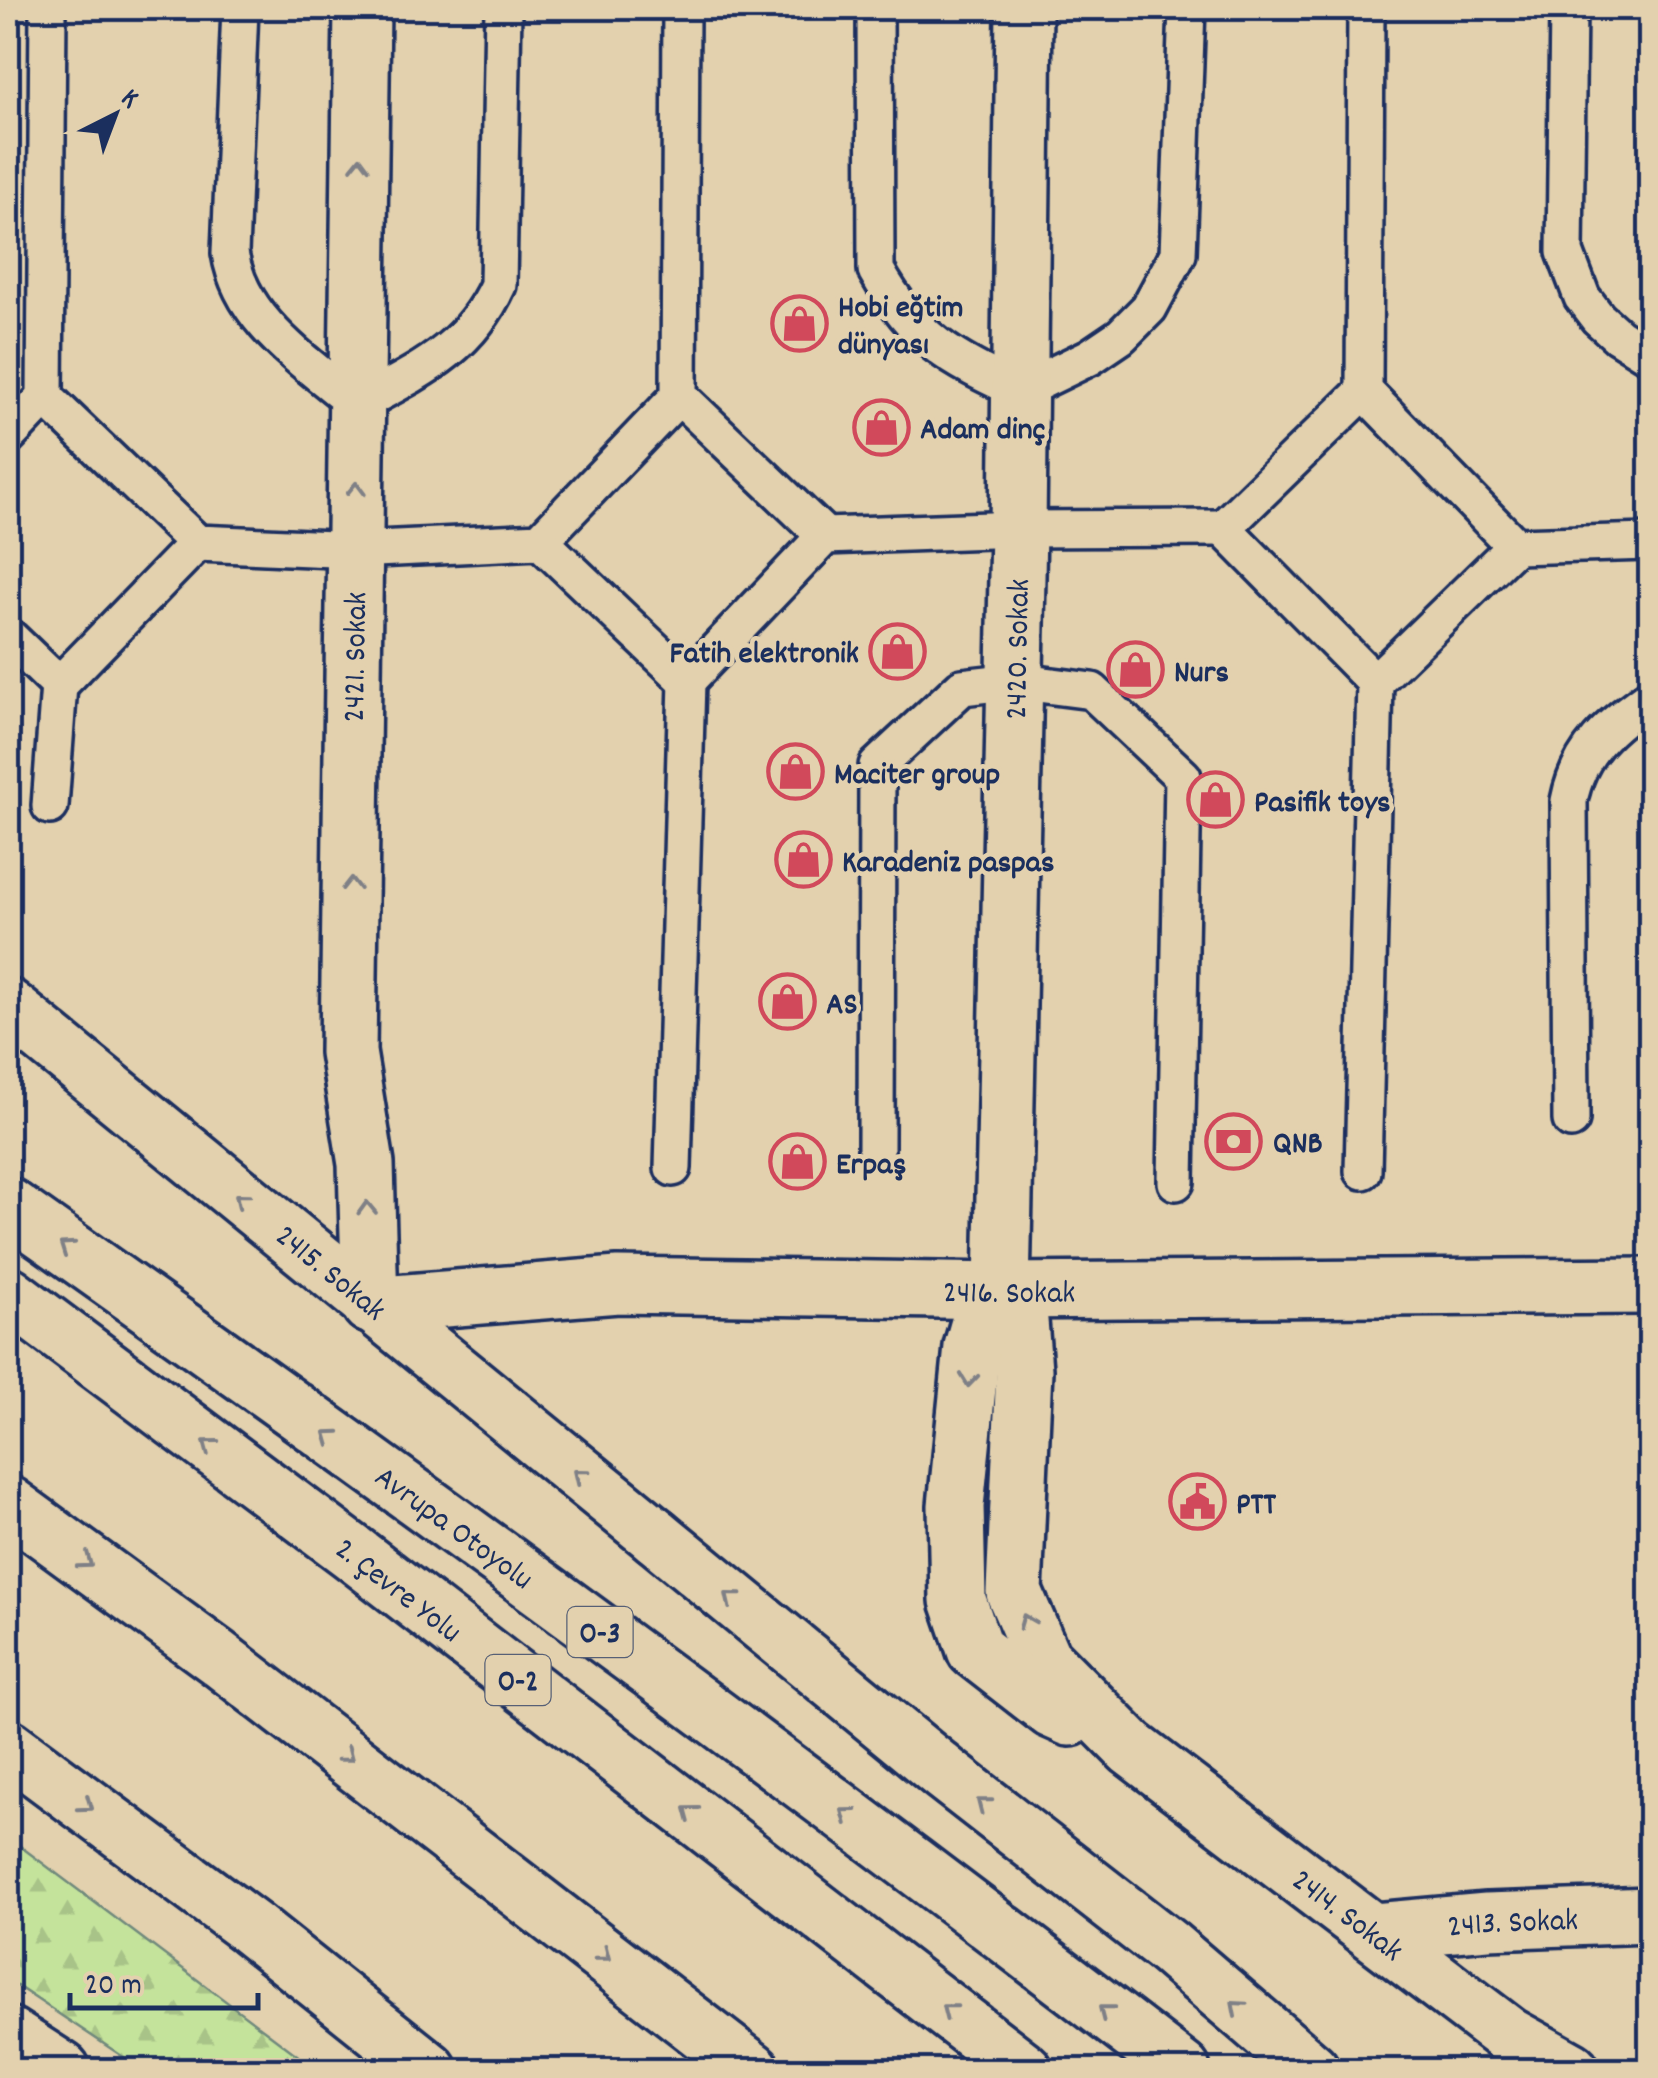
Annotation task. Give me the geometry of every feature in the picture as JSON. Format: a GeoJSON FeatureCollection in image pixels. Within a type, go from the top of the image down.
{"type":"FeatureCollection","features":[{"type":"Feature","properties":{"kind":"main road","name":"2421. Sokak"},"geometry":{"type":"LineString","coordinates":[[362,8],[348,1052],[366,1164],[370,1305]]}},
{"type":"Feature","properties":{"kind":"main road","name":"2420. Sokak"},"geometry":{"type":"LineString","coordinates":[[1002,1291],[1024,8]]}},
{"type":"Feature","properties":{"kind":"main road","name":"2415. Sokak"},"geometry":{"type":"LineString","coordinates":[[8,1007],[944,1773],[1168,1948],[1311,2070]]}},
{"type":"Feature","properties":{"kind":"main road","name":"Avrupa Otoyolu"},"geometry":{"type":"LineString","coordinates":[[8,1206],[682,1692],[926,1872],[1182,2070]]}},
{"type":"Feature","properties":{"kind":"main road","name":"2416. Sokak"},"geometry":{"type":"LineString","coordinates":[[370,1305],[618,1285],[1002,1291],[1650,1286]]}},
{"type":"Feature","properties":{"kind":"main road","name":"2414. Sokak"},"geometry":{"type":"LineString","coordinates":[[1002,1291],[1020,1321],[1024,1370],[1014,1592],[1043,1659],[1131,1748],[1508,2035],[1571,2070]]}},
{"type":"Feature","properties":{"kind":"main road","name":"2. Çevre Yolu"},"geometry":{"type":"LineString","coordinates":[[8,1294],[352,1552],[1024,2070]]}},
{"type":"Feature","properties":{"kind":"main road"},"geometry":{"type":"LineString","coordinates":[[8,1504],[217,1657],[752,2070]]}},
{"type":"Feature","properties":{"kind":"main road"},"geometry":{"type":"LineString","coordinates":[[8,1747],[250,1926],[429,2070]]}},
{"type":"Feature","properties":{"kind":"main road","name":"2413. Sokak"},"geometry":{"type":"LineString","coordinates":[[1375,1930],[1487,1920],[1650,1915]]}},
{"type":"Feature","properties":{"kind":"main road"},"geometry":{"type":"LineString","coordinates":[[8,2035],[62,2070]]}},
{"type":"Feature","properties":{"kind":"lane"},"geometry":{"type":"LineString","coordinates":[[8,436],[45,397],[48,8]]}},
{"type":"Feature","properties":{"kind":"lane"},"geometry":{"type":"LineString","coordinates":[[240,8],[230,253],[233,272],[264,325],[357,405],[450,351],[487,310],[498,285],[503,8]]}},
{"type":"Feature","properties":{"kind":"lane"},"geometry":{"type":"LineString","coordinates":[[45,397],[196,543],[355,550],[540,541],[679,396],[681,8]]}},
{"type":"Feature","properties":{"kind":"lane"},"geometry":{"type":"LineString","coordinates":[[875,8],[876,270],[894,301],[939,349],[1020,391],[1090,357],[1122,336],[1148,308],[1178,254],[1188,8]]}},
{"type":"Feature","properties":{"kind":"lane"},"geometry":{"type":"LineString","coordinates":[[1366,8],[1364,391],[1516,546]]}},
{"type":"Feature","properties":{"kind":"lane"},"geometry":{"type":"LineString","coordinates":[[1568,8],[1564,252],[1582,297],[1598,318],[1650,356]]}},
{"type":"Feature","properties":{"kind":"lane"},"geometry":{"type":"LineString","coordinates":[[674,1168],[686,681],[826,536],[1018,529],[1224,528],[1364,391]]}},
{"type":"Feature","properties":{"kind":"lane"},"geometry":{"type":"LineString","coordinates":[[679,396],[826,536]]}},
{"type":"Feature","properties":{"kind":"lane"},"geometry":{"type":"LineString","coordinates":[[1224,528],[1375,682]]}},
{"type":"Feature","properties":{"kind":"lane"},"geometry":{"type":"LineString","coordinates":[[540,541],[686,681]]}},
{"type":"Feature","properties":{"kind":"lane"},"geometry":{"type":"LineString","coordinates":[[1364,1171],[1375,682],[1516,546],[1650,542]]}},
{"type":"Feature","properties":{"kind":"lane"},"geometry":{"type":"LineString","coordinates":[[50,806],[59,685],[196,543]]}},
{"type":"Feature","properties":{"kind":"lane"},"geometry":{"type":"LineString","coordinates":[[8,636],[59,685]]}},
{"type":"Feature","properties":{"kind":"lane"},"geometry":{"type":"LineString","coordinates":[[876,1150],[877,766],[962,687],[1014,681],[1092,691],[1183,777],[1176,1182]]}},
{"type":"Feature","properties":{"kind":"lane"},"geometry":{"type":"LineString","coordinates":[[1571,1120],[1569,801],[1574,778],[1596,739],[1650,697]]}},
{"type":"Feature","properties":{"kind":"green space"},"geometry":{"type":"Polygon","coordinates":[[[8,1837],[317,2070],[143,2070],[8,1980],[8,1837]]]}},
{"type":"Feature","properties":{"kind":"place","name":"Hobi eğtim dünyası"},"geometry":{"type":"Point","coordinates":[799,323]}},
{"type":"Feature","properties":{"kind":"place","name":"Adam dinç"},"geometry":{"type":"Point","coordinates":[881,427]}},
{"type":"Feature","properties":{"kind":"place","name":"Fatih elektronik"},"geometry":{"type":"Point","coordinates":[898,651]}},
{"type":"Feature","properties":{"kind":"place","name":"Nurs"},"geometry":{"type":"Point","coordinates":[1135,670]}},
{"type":"Feature","properties":{"kind":"place","name":"Maciter group"},"geometry":{"type":"Point","coordinates":[795,772]}},
{"type":"Feature","properties":{"kind":"place","name":"Pasifik toys"},"geometry":{"type":"Point","coordinates":[1215,800]}},
{"type":"Feature","properties":{"kind":"place","name":"Karadeniz paspas"},"geometry":{"type":"Point","coordinates":[803,860]}},
{"type":"Feature","properties":{"kind":"place","name":"AS"},"geometry":{"type":"Point","coordinates":[787,1002]}},
{"type":"Feature","properties":{"kind":"place","name":"QNB"},"geometry":{"type":"Point","coordinates":[1234,1141]}},
{"type":"Feature","properties":{"kind":"place","name":"Erpaş"},"geometry":{"type":"Point","coordinates":[797,1162]}},
{"type":"Feature","properties":{"kind":"place","name":"PTT"},"geometry":{"type":"Point","coordinates":[1197,1502]}}]}
